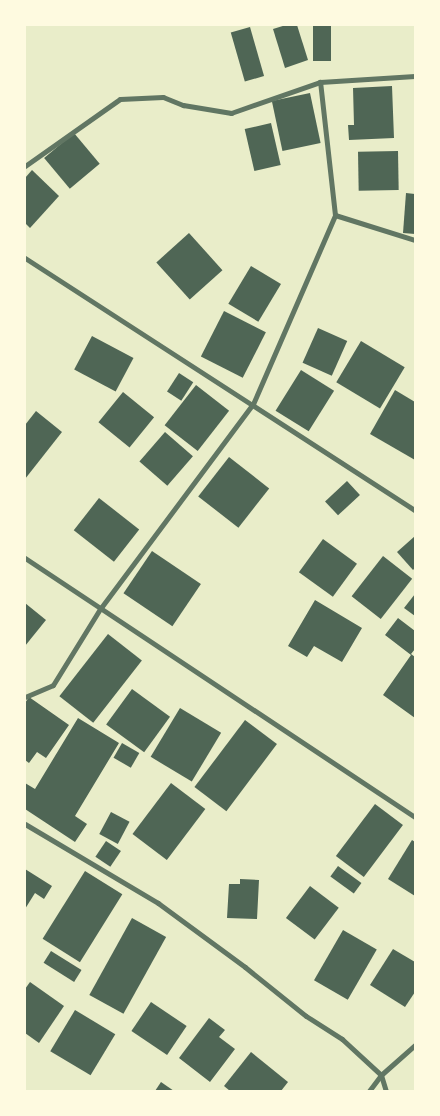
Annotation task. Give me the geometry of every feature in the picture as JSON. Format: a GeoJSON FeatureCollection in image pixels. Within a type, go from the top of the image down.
{"type":"FeatureCollection","features":[{"type":"Feature","properties":{"kind":"street"},"geometry":{"type":"LineString","coordinates":[[25,166],[120,98],[163,97],[183,105],[231,113],[320,82],[415,76]]}},
{"type":"Feature","properties":{"kind":"street"},"geometry":{"type":"LineString","coordinates":[[25,697],[53,685],[100,609],[253,404],[335,215],[320,82]]}},
{"type":"Feature","properties":{"kind":"street"},"geometry":{"type":"LineString","coordinates":[[335,215],[415,240]]}},
{"type":"Feature","properties":{"kind":"street"},"geometry":{"type":"LineString","coordinates":[[25,258],[415,510]]}},
{"type":"Feature","properties":{"kind":"street"},"geometry":{"type":"LineString","coordinates":[[25,558],[415,817]]}},
{"type":"Feature","properties":{"kind":"street"},"geometry":{"type":"LineString","coordinates":[[25,824],[158,903],[306,1016],[342,1039],[381,1075],[386,1091]]}},
{"type":"Feature","properties":{"kind":"street"},"geometry":{"type":"LineString","coordinates":[[369,1091],[381,1075],[415,1044]]}},
{"type":"Feature","properties":{"kind":"building"},"geometry":{"type":"Polygon","coordinates":[[[286,25],[297,25],[308,60],[285,68],[273,29],[286,25]]]}},
{"type":"Feature","properties":{"kind":"building"},"geometry":{"type":"Polygon","coordinates":[[[313,25],[331,25],[331,61],[313,61],[313,25]]]}},
{"type":"Feature","properties":{"kind":"building"},"geometry":{"type":"Polygon","coordinates":[[[250,27],[264,76],[245,82],[231,33],[250,27]]]}},
{"type":"Feature","properties":{"kind":"building"},"geometry":{"type":"Polygon","coordinates":[[[392,86],[394,138],[349,140],[348,125],[354,125],[353,88],[392,86]]]}},
{"type":"Feature","properties":{"kind":"building"},"geometry":{"type":"Polygon","coordinates":[[[310,93],[321,143],[282,151],[272,101],[310,93]]]}},
{"type":"Feature","properties":{"kind":"building"},"geometry":{"type":"Polygon","coordinates":[[[271,123],[281,165],[254,171],[245,129],[271,123]]]}},
{"type":"Feature","properties":{"kind":"building"},"geometry":{"type":"Polygon","coordinates":[[[74,133],[100,164],[70,189],[44,158],[74,133]]]}},
{"type":"Feature","properties":{"kind":"building"},"geometry":{"type":"Polygon","coordinates":[[[398,151],[399,190],[359,191],[358,152],[398,151]]]}},
{"type":"Feature","properties":{"kind":"building"},"geometry":{"type":"Polygon","coordinates":[[[32,170],[59,196],[30,228],[25,223],[25,178],[32,170]]]}},
{"type":"Feature","properties":{"kind":"building"},"geometry":{"type":"Polygon","coordinates":[[[406,193],[415,194],[415,234],[403,233],[406,193]]]}},
{"type":"Feature","properties":{"kind":"building"},"geometry":{"type":"Polygon","coordinates":[[[189,233],[222,270],[190,300],[156,262],[189,233]]]}},
{"type":"Feature","properties":{"kind":"building"},"geometry":{"type":"Polygon","coordinates":[[[251,266],[281,284],[258,322],[228,304],[251,266]]]}},
{"type":"Feature","properties":{"kind":"building"},"geometry":{"type":"Polygon","coordinates":[[[224,311],[266,332],[243,378],[201,356],[224,311]]]}},
{"type":"Feature","properties":{"kind":"building"},"geometry":{"type":"Polygon","coordinates":[[[318,328],[347,341],[332,376],[303,363],[318,328]]]}},
{"type":"Feature","properties":{"kind":"building"},"geometry":{"type":"Polygon","coordinates":[[[92,336],[133,358],[116,392],[74,370],[92,336]]]}},
{"type":"Feature","properties":{"kind":"building"},"geometry":{"type":"Polygon","coordinates":[[[361,341],[405,367],[380,408],[336,382],[361,341]]]}},
{"type":"Feature","properties":{"kind":"building"},"geometry":{"type":"Polygon","coordinates":[[[301,370],[334,391],[309,431],[276,411],[301,370]]]}},
{"type":"Feature","properties":{"kind":"building"},"geometry":{"type":"Polygon","coordinates":[[[179,373],[193,382],[181,401],[167,391],[179,373]]]}},
{"type":"Feature","properties":{"kind":"building"},"geometry":{"type":"Polygon","coordinates":[[[196,385],[229,411],[198,451],[165,425],[196,385]]]}},
{"type":"Feature","properties":{"kind":"building"},"geometry":{"type":"Polygon","coordinates":[[[395,390],[415,402],[415,460],[370,434],[395,390]]]}},
{"type":"Feature","properties":{"kind":"building"},"geometry":{"type":"Polygon","coordinates":[[[123,392],[154,417],[130,447],[98,422],[123,392]]]}},
{"type":"Feature","properties":{"kind":"building"},"geometry":{"type":"Polygon","coordinates":[[[36,411],[62,432],[25,479],[25,425],[36,411]]]}},
{"type":"Feature","properties":{"kind":"building"},"geometry":{"type":"Polygon","coordinates":[[[165,432],[193,456],[167,486],[139,461],[165,432]]]}},
{"type":"Feature","properties":{"kind":"building"},"geometry":{"type":"Polygon","coordinates":[[[229,457],[269,488],[238,528],[198,496],[229,457]]]}},
{"type":"Feature","properties":{"kind":"building"},"geometry":{"type":"Polygon","coordinates":[[[347,481],[360,495],[338,515],[325,501],[347,481]]]}},
{"type":"Feature","properties":{"kind":"building"},"geometry":{"type":"Polygon","coordinates":[[[99,498],[139,529],[114,562],[74,530],[99,498]]]}},
{"type":"Feature","properties":{"kind":"building"},"geometry":{"type":"Polygon","coordinates":[[[415,536],[415,568],[413,570],[397,552],[415,536]]]}},
{"type":"Feature","properties":{"kind":"building"},"geometry":{"type":"Polygon","coordinates":[[[323,539],[357,564],[333,597],[299,572],[323,539]]]}},
{"type":"Feature","properties":{"kind":"building"},"geometry":{"type":"Polygon","coordinates":[[[152,551],[201,584],[172,626],[123,593],[152,551]]]}},
{"type":"Feature","properties":{"kind":"building"},"geometry":{"type":"Polygon","coordinates":[[[383,556],[412,579],[381,619],[352,596],[383,556]]]}},
{"type":"Feature","properties":{"kind":"building"},"geometry":{"type":"Polygon","coordinates":[[[415,594],[415,616],[404,608],[415,594]]]}},
{"type":"Feature","properties":{"kind":"building"},"geometry":{"type":"Polygon","coordinates":[[[315,600],[362,628],[342,662],[314,646],[307,657],[288,646],[315,600]]]}},
{"type":"Feature","properties":{"kind":"building"},"geometry":{"type":"Polygon","coordinates":[[[25,603],[46,620],[25,646],[25,603]]]}},
{"type":"Feature","properties":{"kind":"building"},"geometry":{"type":"Polygon","coordinates":[[[398,618],[415,631],[415,649],[411,654],[415,657],[415,718],[383,695],[411,655],[385,635],[398,618]]]}},
{"type":"Feature","properties":{"kind":"building"},"geometry":{"type":"Polygon","coordinates":[[[108,634],[142,660],[93,723],[59,696],[108,634]]]}},
{"type":"Feature","properties":{"kind":"building"},"geometry":{"type":"Polygon","coordinates":[[[132,689],[170,717],[144,752],[106,725],[132,689]]]}},
{"type":"Feature","properties":{"kind":"building"},"geometry":{"type":"Polygon","coordinates":[[[29,697],[69,725],[46,758],[37,752],[29,763],[25,760],[25,703],[29,697]]]}},
{"type":"Feature","properties":{"kind":"building"},"geometry":{"type":"Polygon","coordinates":[[[180,708],[221,733],[192,782],[151,757],[180,708]]]}},
{"type":"Feature","properties":{"kind":"building"},"geometry":{"type":"Polygon","coordinates":[[[78,718],[119,743],[75,816],[87,824],[75,842],[25,809],[25,783],[35,789],[78,718]]]}},
{"type":"Feature","properties":{"kind":"building"},"geometry":{"type":"Polygon","coordinates":[[[245,720],[277,744],[226,811],[194,787],[245,720]]]}},
{"type":"Feature","properties":{"kind":"building"},"geometry":{"type":"Polygon","coordinates":[[[122,743],[139,753],[131,768],[114,758],[122,743]]]}},
{"type":"Feature","properties":{"kind":"building"},"geometry":{"type":"Polygon","coordinates":[[[171,783],[205,809],[167,860],[132,834],[171,783]]]}},
{"type":"Feature","properties":{"kind":"building"},"geometry":{"type":"Polygon","coordinates":[[[375,804],[403,825],[364,877],[336,856],[375,804]]]}},
{"type":"Feature","properties":{"kind":"building"},"geometry":{"type":"Polygon","coordinates":[[[111,812],[130,822],[118,844],[99,834],[111,812]]]}},
{"type":"Feature","properties":{"kind":"building"},"geometry":{"type":"Polygon","coordinates":[[[412,840],[415,842],[415,896],[388,879],[412,840]]]}},
{"type":"Feature","properties":{"kind":"building"},"geometry":{"type":"Polygon","coordinates":[[[106,841],[121,851],[110,867],[95,857],[106,841]]]}},
{"type":"Feature","properties":{"kind":"building"},"geometry":{"type":"Polygon","coordinates":[[[338,866],[361,883],[354,894],[330,877],[338,866]]]}},
{"type":"Feature","properties":{"kind":"building"},"geometry":{"type":"Polygon","coordinates":[[[25,869],[52,886],[44,899],[35,893],[25,909],[25,869]]]}},
{"type":"Feature","properties":{"kind":"building"},"geometry":{"type":"Polygon","coordinates":[[[85,871],[122,894],[80,962],[43,939],[85,871]]]}},
{"type":"Feature","properties":{"kind":"building"},"geometry":{"type":"Polygon","coordinates":[[[240,879],[259,880],[257,919],[227,918],[229,884],[240,884],[240,879]]]}},
{"type":"Feature","properties":{"kind":"building"},"geometry":{"type":"Polygon","coordinates":[[[310,886],[339,908],[315,940],[286,918],[310,886]]]}},
{"type":"Feature","properties":{"kind":"building"},"geometry":{"type":"Polygon","coordinates":[[[132,918],[166,937],[123,1014],[89,995],[132,918]]]}},
{"type":"Feature","properties":{"kind":"building"},"geometry":{"type":"Polygon","coordinates":[[[343,930],[377,950],[348,1000],[314,980],[343,930]]]}},
{"type":"Feature","properties":{"kind":"building"},"geometry":{"type":"Polygon","coordinates":[[[393,949],[415,962],[415,992],[405,1007],[370,985],[393,949]]]}},
{"type":"Feature","properties":{"kind":"building"},"geometry":{"type":"Polygon","coordinates":[[[51,951],[82,970],[74,982],[44,963],[51,951]]]}},
{"type":"Feature","properties":{"kind":"building"},"geometry":{"type":"Polygon","coordinates":[[[30,982],[64,1006],[39,1043],[25,1033],[25,989],[30,982]]]}},
{"type":"Feature","properties":{"kind":"building"},"geometry":{"type":"Polygon","coordinates":[[[151,1002],[187,1026],[167,1055],[131,1031],[151,1002]]]}},
{"type":"Feature","properties":{"kind":"building"},"geometry":{"type":"Polygon","coordinates":[[[75,1010],[115,1034],[91,1075],[50,1051],[75,1010]]]}},
{"type":"Feature","properties":{"kind":"building"},"geometry":{"type":"Polygon","coordinates":[[[209,1018],[225,1030],[219,1037],[235,1049],[210,1082],[179,1058],[209,1018]]]}},
{"type":"Feature","properties":{"kind":"building"},"geometry":{"type":"Polygon","coordinates":[[[251,1052],[288,1082],[281,1091],[230,1091],[224,1086],[251,1052]]]}},
{"type":"Feature","properties":{"kind":"building"},"geometry":{"type":"Polygon","coordinates":[[[161,1082],[174,1091],[155,1091],[161,1082]]]}}]}
